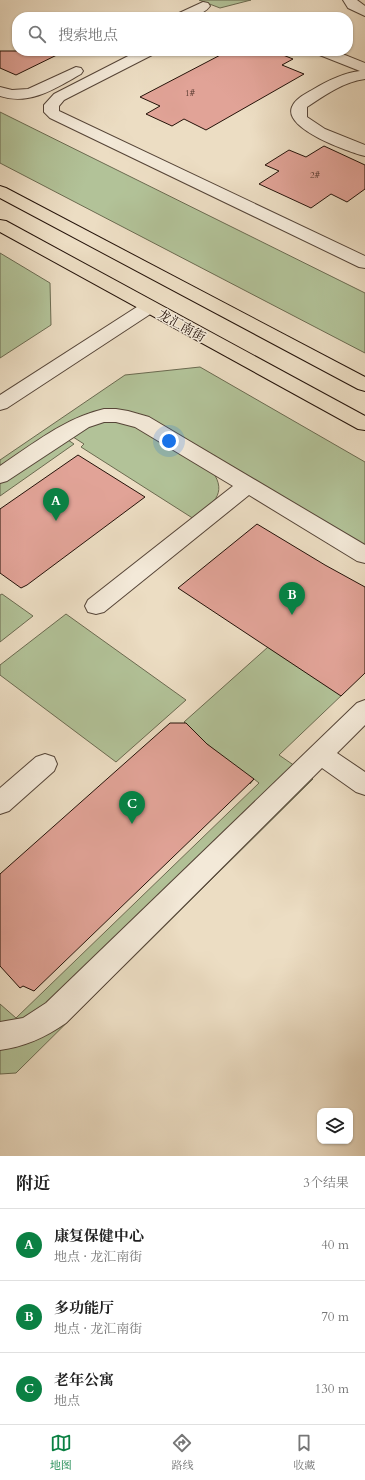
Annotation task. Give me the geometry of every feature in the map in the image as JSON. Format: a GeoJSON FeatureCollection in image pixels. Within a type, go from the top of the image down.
{"type":"FeatureCollection","features":[{"type":"Feature","properties":{"kind":"main road"},"geometry":{"type":"LineString","coordinates":[[0,191],[365,385]]}},
{"type":"Feature","properties":{"kind":"main road","name":"龙汇南街"},"geometry":{"type":"LineString","coordinates":[[0,225],[365,424]]}},
{"type":"Feature","properties":{"kind":"street"},"geometry":{"type":"LineString","coordinates":[[188,0],[203,6],[192,12]]}},
{"type":"Feature","properties":{"kind":"street"},"geometry":{"type":"LineString","coordinates":[[350,0],[353,5],[365,12]]}},
{"type":"Feature","properties":{"kind":"street"},"geometry":{"type":"LineString","coordinates":[[139,56],[58,97],[51,105],[52,112],[55,115],[365,262]]}},
{"type":"Feature","properties":{"kind":"street"},"geometry":{"type":"LineString","coordinates":[[336,57],[365,68]]}},
{"type":"Feature","properties":{"kind":"street"},"geometry":{"type":"LineString","coordinates":[[336,57],[346,64],[347,67],[347,73],[342,79]]}},
{"type":"Feature","properties":{"kind":"street"},"geometry":{"type":"LineString","coordinates":[[0,91],[17,97],[24,96],[34,93],[89,65]]}},
{"type":"Feature","properties":{"kind":"street"},"geometry":{"type":"LineString","coordinates":[[365,75],[354,75],[342,79],[301,104],[298,108],[300,119],[314,129],[365,151]]}},
{"type":"Feature","properties":{"kind":"street"},"geometry":{"type":"LineString","coordinates":[[0,404],[149,307]]}},
{"type":"Feature","properties":{"kind":"street"},"geometry":{"type":"LineString","coordinates":[[0,476],[74,425],[92,418],[122,415],[142,422],[365,555]]}},
{"type":"Feature","properties":{"kind":"street"},"geometry":{"type":"LineString","coordinates":[[96,606],[248,485]]}},
{"type":"Feature","properties":{"kind":"street"},"geometry":{"type":"LineString","coordinates":[[0,1036],[27,1031],[43,1023],[56,1013],[365,710]]}},
{"type":"Feature","properties":{"kind":"street"},"geometry":{"type":"LineString","coordinates":[[320,754],[365,785]]}},
{"type":"Feature","properties":{"kind":"street"},"geometry":{"type":"LineString","coordinates":[[0,803],[45,764]]}},
{"type":"Feature","properties":{"kind":"green space"},"geometry":{"type":"Polygon","coordinates":[[[199,0],[251,0],[220,8],[199,0]]]}},
{"type":"Feature","properties":{"kind":"green space"},"geometry":{"type":"Polygon","coordinates":[[[0,112],[365,293],[365,353],[0,163],[0,112]]]}},
{"type":"Feature","properties":{"kind":"green space"},"geometry":{"type":"Polygon","coordinates":[[[0,253],[50,283],[51,325],[0,358],[0,253]]]}},
{"type":"Feature","properties":{"kind":"green space"},"geometry":{"type":"Polygon","coordinates":[[[200,367],[365,462],[365,547],[147,418],[97,411],[87,414],[69,422],[0,470],[0,460],[125,375],[200,367]]]}},
{"type":"Feature","properties":{"kind":"green space"},"geometry":{"type":"Polygon","coordinates":[[[101,420],[131,423],[212,471],[219,486],[218,493],[212,504],[194,519],[81,447],[84,444],[70,435],[101,420]]]}},
{"type":"Feature","properties":{"kind":"green space"},"geometry":{"type":"Polygon","coordinates":[[[65,438],[74,444],[0,496],[0,483],[65,438]]]}},
{"type":"Feature","properties":{"kind":"green space"},"geometry":{"type":"Polygon","coordinates":[[[2,594],[33,616],[0,642],[0,595],[2,594]]]}},
{"type":"Feature","properties":{"kind":"green space"},"geometry":{"type":"Polygon","coordinates":[[[66,614],[186,700],[116,762],[0,675],[0,665],[66,614]]]}},
{"type":"Feature","properties":{"kind":"green space"},"geometry":{"type":"Polygon","coordinates":[[[268,647],[336,692],[344,693],[279,755],[295,766],[39,1016],[0,1026],[0,1004],[16,1018],[259,783],[254,779],[250,784],[251,781],[207,744],[184,722],[268,647]]]}},
{"type":"Feature","properties":{"kind":"green space"},"geometry":{"type":"Polygon","coordinates":[[[309,776],[313,779],[16,1073],[0,1074],[0,1046],[309,776]]]}},
{"type":"Feature","properties":{"kind":"building"},"geometry":{"type":"Polygon","coordinates":[[[0,51],[12,51],[12,56],[55,56],[16,75],[0,68],[0,51]]]}},
{"type":"Feature","properties":{"kind":"building"},"geometry":{"type":"Polygon","coordinates":[[[218,56],[286,56],[293,59],[282,65],[304,74],[206,130],[184,119],[172,126],[146,114],[160,106],[140,97],[218,56]]]}},
{"type":"Feature","properties":{"kind":"building"},"geometry":{"type":"Polygon","coordinates":[[[324,146],[365,165],[365,189],[347,202],[331,194],[311,208],[259,184],[279,171],[265,165],[289,150],[306,157],[324,146]]]}},
{"type":"Feature","properties":{"kind":"building"},"geometry":{"type":"Polygon","coordinates":[[[78,455],[145,497],[21,588],[0,573],[0,509],[78,455]]]}},
{"type":"Feature","properties":{"kind":"building"},"geometry":{"type":"Polygon","coordinates":[[[257,524],[365,587],[365,673],[341,696],[178,588],[257,524]]]}},
{"type":"Feature","properties":{"kind":"building"},"geometry":{"type":"Polygon","coordinates":[[[170,723],[186,723],[207,744],[254,779],[34,991],[23,986],[20,988],[0,966],[0,874],[170,723]]]}},
{"type":"Feature","properties":{"kind":"place","name":"康复保健中心"},"geometry":{"type":"Point","coordinates":[56,521]}},
{"type":"Feature","properties":{"kind":"place","name":"多功能厅"},"geometry":{"type":"Point","coordinates":[292,615]}},
{"type":"Feature","properties":{"kind":"place","name":"老年公寓"},"geometry":{"type":"Point","coordinates":[132,824]}}]}
